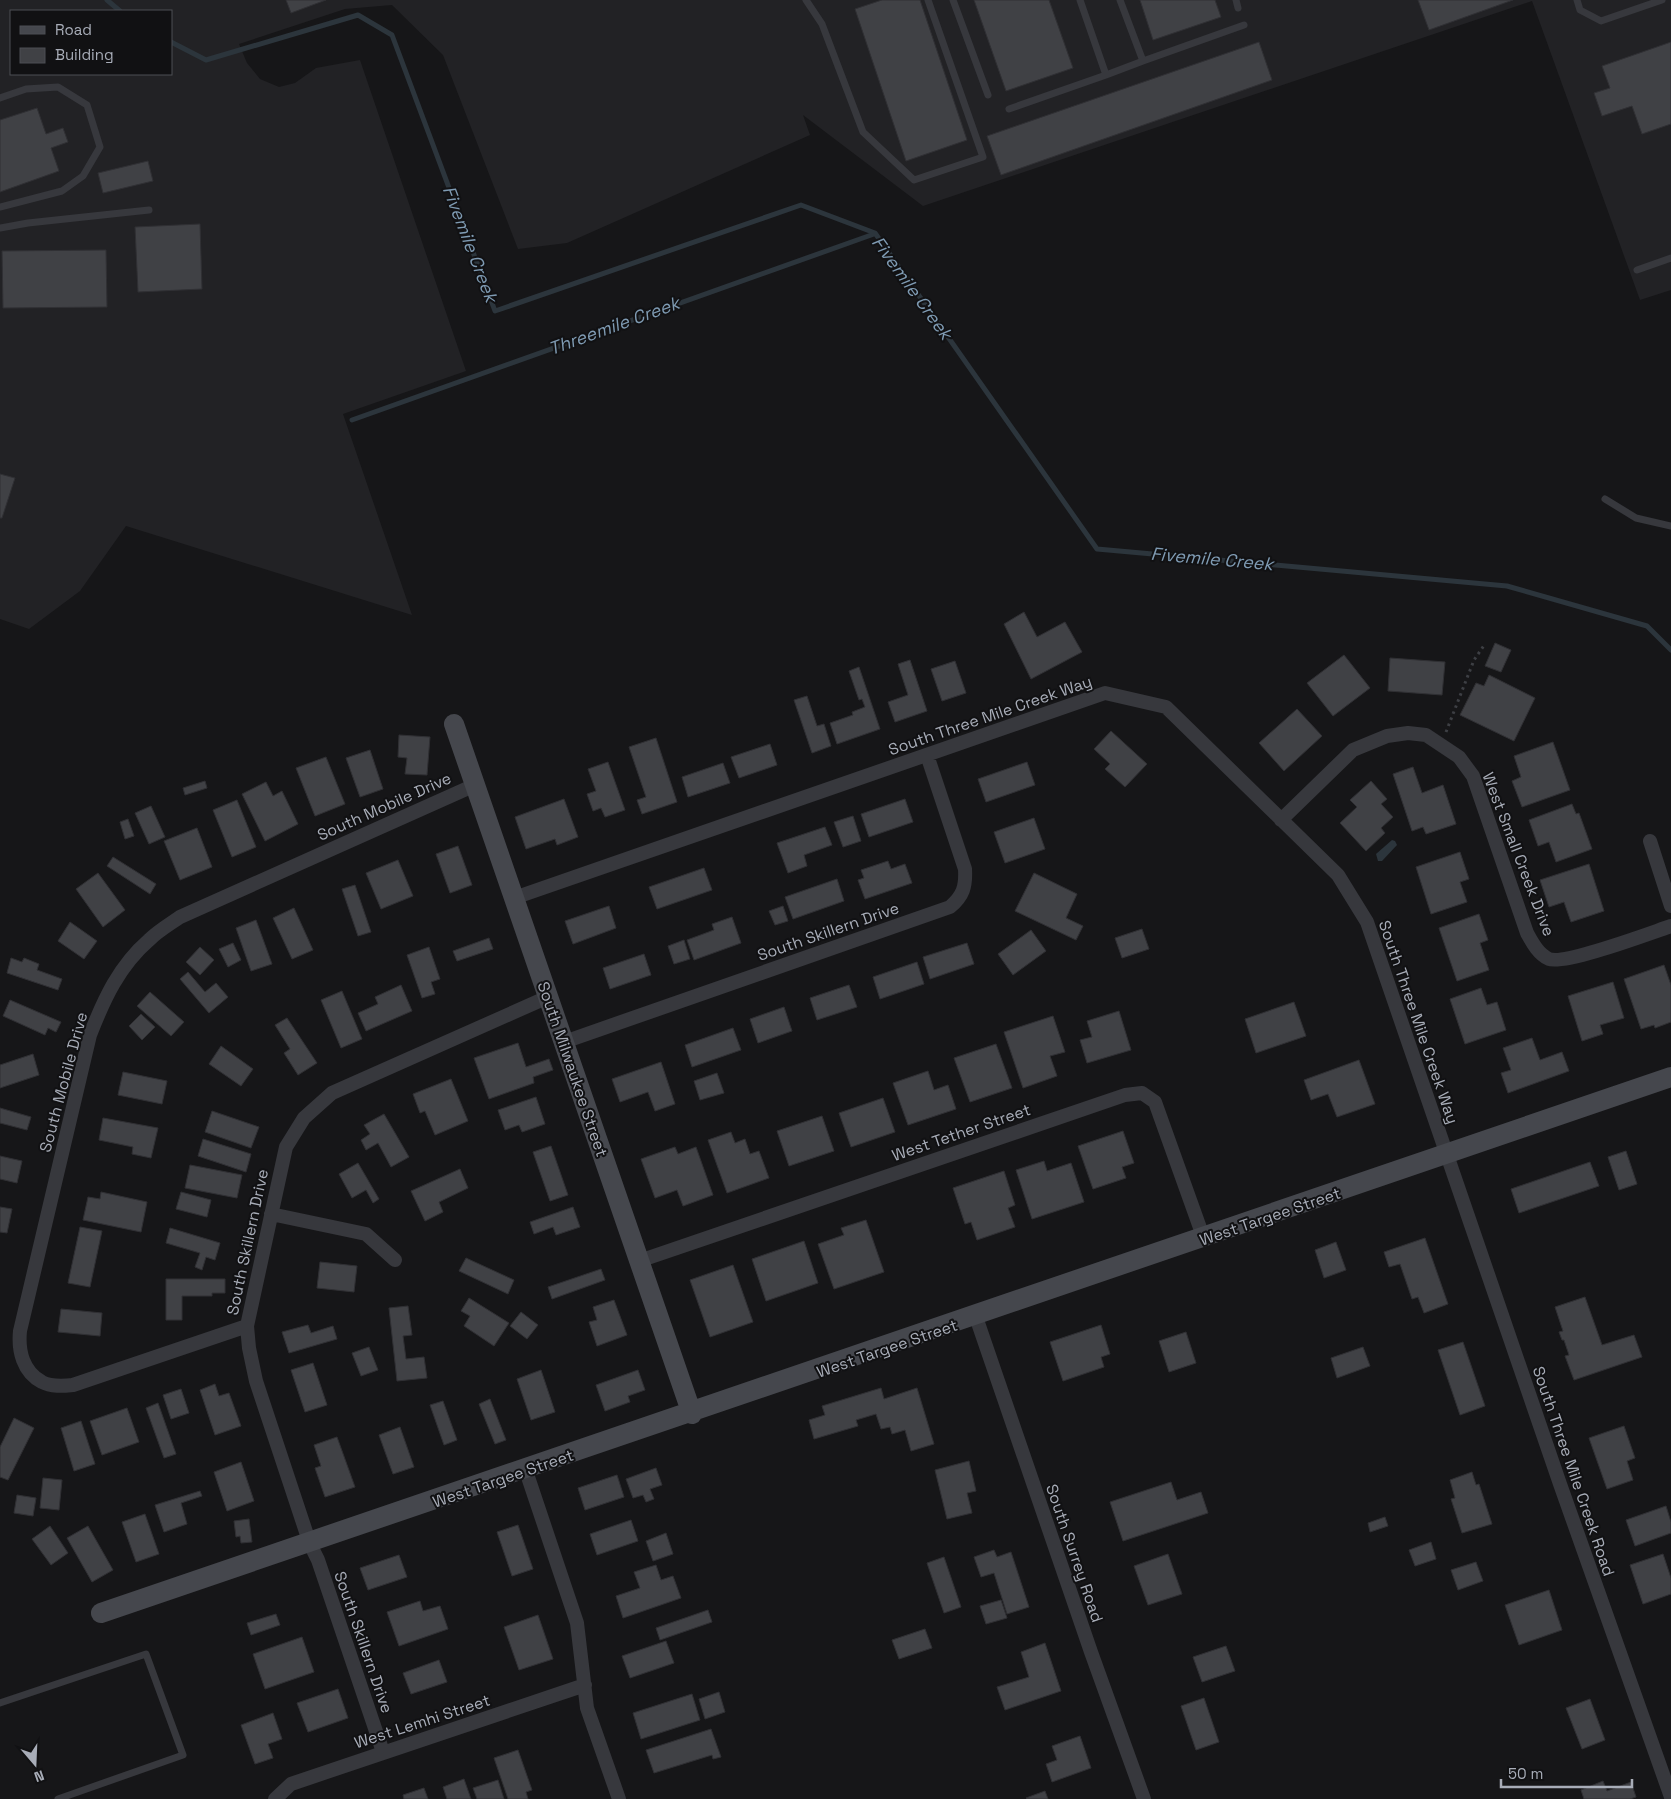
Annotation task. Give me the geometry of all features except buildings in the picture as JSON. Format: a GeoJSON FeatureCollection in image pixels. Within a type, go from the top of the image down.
{"type":"FeatureCollection","features":[{"type":"Feature","properties":{"kind":"street","name":"South Three Mile Creek Way"},"geometry":{"type":"LineString","coordinates":[[514,898],[1106,693],[1166,707],[1338,875],[1367,922],[1447,1155]]}},
{"type":"Feature","properties":{"kind":"street","name":"South Milwaukee Street"},"geometry":{"type":"LineString","coordinates":[[454,724],[692,1414]]}},
{"type":"Feature","properties":{"kind":"street","name":"West Small Creek Drive"},"geometry":{"type":"LineString","coordinates":[[1281,820],[1353,750],[1387,736],[1408,733],[1426,735],[1459,757],[1473,776],[1527,933],[1536,948],[1550,959],[1569,958],[1671,926]]}},
{"type":"Feature","properties":{"kind":"street","name":"South Skillern Drive"},"geometry":{"type":"LineString","coordinates":[[564,1042],[950,907],[963,893],[966,882],[965,869],[927,755]]}},
{"type":"Feature","properties":{"kind":"street","name":"South Mobile Drive"},"geometry":{"type":"LineString","coordinates":[[247,1326],[73,1386],[56,1386],[42,1382],[29,1371],[21,1358],[20,1331],[90,1035],[103,1001],[122,969],[132,957],[149,940],[180,917],[475,785]]}},
{"type":"Feature","properties":{"kind":"street"},"geometry":{"type":"LineString","coordinates":[[1650,841],[1671,906]]}},
{"type":"Feature","properties":{"kind":"street","name":"South Skillern Drive"},"geometry":{"type":"LineString","coordinates":[[383,1752],[318,1560],[310,1544],[256,1380],[249,1348],[247,1326],[271,1214],[286,1148],[304,1118],[332,1093],[548,997]]}},
{"type":"Feature","properties":{"kind":"street","name":"West Targee Street"},"geometry":{"type":"LineString","coordinates":[[101,1613],[526,1471],[1671,1077]]}},
{"type":"Feature","properties":{"kind":"street","name":"West Tether Street"},"geometry":{"type":"LineString","coordinates":[[640,1260],[1125,1095],[1142,1093],[1155,1102],[1204,1239]]}},
{"type":"Feature","properties":{"kind":"street","name":"South Three Mile Creek Road"},"geometry":{"type":"LineString","coordinates":[[1447,1155],[1560,1484],[1671,1798]]}},
{"type":"Feature","properties":{"kind":"street"},"geometry":{"type":"LineString","coordinates":[[271,1214],[366,1234],[395,1260]]}},
{"type":"Feature","properties":{"kind":"street","name":"South Surrey Road"},"geometry":{"type":"LineString","coordinates":[[976,1317],[1091,1652],[1144,1799]]}},
{"type":"Feature","properties":{"kind":"street"},"geometry":{"type":"LineString","coordinates":[[526,1471],[577,1623],[587,1708],[618,1799]]}},
{"type":"Feature","properties":{"kind":"street","name":"West Lemhi Street"},"geometry":{"type":"LineString","coordinates":[[275,1799],[291,1784],[585,1685]]}},
{"type":"Feature","properties":{"kind":"lane"},"geometry":{"type":"LineString","coordinates":[[806,0],[822,24],[863,132],[914,180],[983,157],[928,0]]}},
{"type":"Feature","properties":{"kind":"lane"},"geometry":{"type":"LineString","coordinates":[[953,0],[988,94]]}},
{"type":"Feature","properties":{"kind":"lane"},"geometry":{"type":"LineString","coordinates":[[1080,0],[1106,74]]}},
{"type":"Feature","properties":{"kind":"lane"},"geometry":{"type":"LineString","coordinates":[[1120,0],[1143,60]]}},
{"type":"Feature","properties":{"kind":"lane"},"geometry":{"type":"LineString","coordinates":[[1236,0],[1238,8]]}},
{"type":"Feature","properties":{"kind":"lane"},"geometry":{"type":"LineString","coordinates":[[1577,0],[1580,10],[1601,21],[1662,0]]}},
{"type":"Feature","properties":{"kind":"lane"},"geometry":{"type":"LineString","coordinates":[[1010,110],[1143,60],[1244,26]]}},
{"type":"Feature","properties":{"kind":"lane"},"geometry":{"type":"LineString","coordinates":[[0,98],[26,89],[58,88],[87,105],[100,147],[83,176],[62,191],[0,207]]}},
{"type":"Feature","properties":{"kind":"lane"},"geometry":{"type":"LineString","coordinates":[[0,228],[28,223],[149,210]]}},
{"type":"Feature","properties":{"kind":"lane"},"geometry":{"type":"LineString","coordinates":[[1637,270],[1671,258]]}},
{"type":"Feature","properties":{"kind":"lane"},"geometry":{"type":"LineString","coordinates":[[1605,499],[1636,518],[1671,526]]}},
{"type":"Feature","properties":{"kind":"lane"},"geometry":{"type":"LineString","coordinates":[[0,1703],[146,1654],[183,1755],[58,1799]]}},
{"type":"Feature","properties":{"kind":"path"},"geometry":{"type":"LineString","coordinates":[[1442,744],[1474,660],[1485,644]]}},
{"type":"Feature","properties":{"kind":"shaded area"},"geometry":{"type":"Polygon","coordinates":[[[0,0],[1671,0],[1671,290],[1640,300],[1532,1],[923,206],[803,115],[810,135],[567,243],[518,249],[443,55],[392,5],[345,9],[239,44],[247,63],[260,79],[279,87],[295,83],[316,68],[360,60],[466,371],[343,414],[412,615],[126,526],[80,591],[29,629],[0,619],[0,0]]]}},
{"type":"Feature","properties":{"kind":"shaded area"},"geometry":{"type":"Polygon","coordinates":[[[1392,840],[1397,845],[1382,861],[1378,861],[1376,854],[1392,840]]]}},
{"type":"Feature","properties":{"kind":"waterway","name":"Fivemile Creek"},"geometry":{"type":"LineString","coordinates":[[107,0],[119,10]]}},
{"type":"Feature","properties":{"kind":"waterway","name":"Fivemile Creek"},"geometry":{"type":"LineString","coordinates":[[172,43],[206,60],[358,15],[392,35],[495,311],[801,205],[875,233],[1097,549],[1507,586],[1647,626],[1671,650]]}},
{"type":"Feature","properties":{"kind":"waterway","name":"Threemile Creek"},"geometry":{"type":"LineString","coordinates":[[352,420],[874,234]]}}]}
